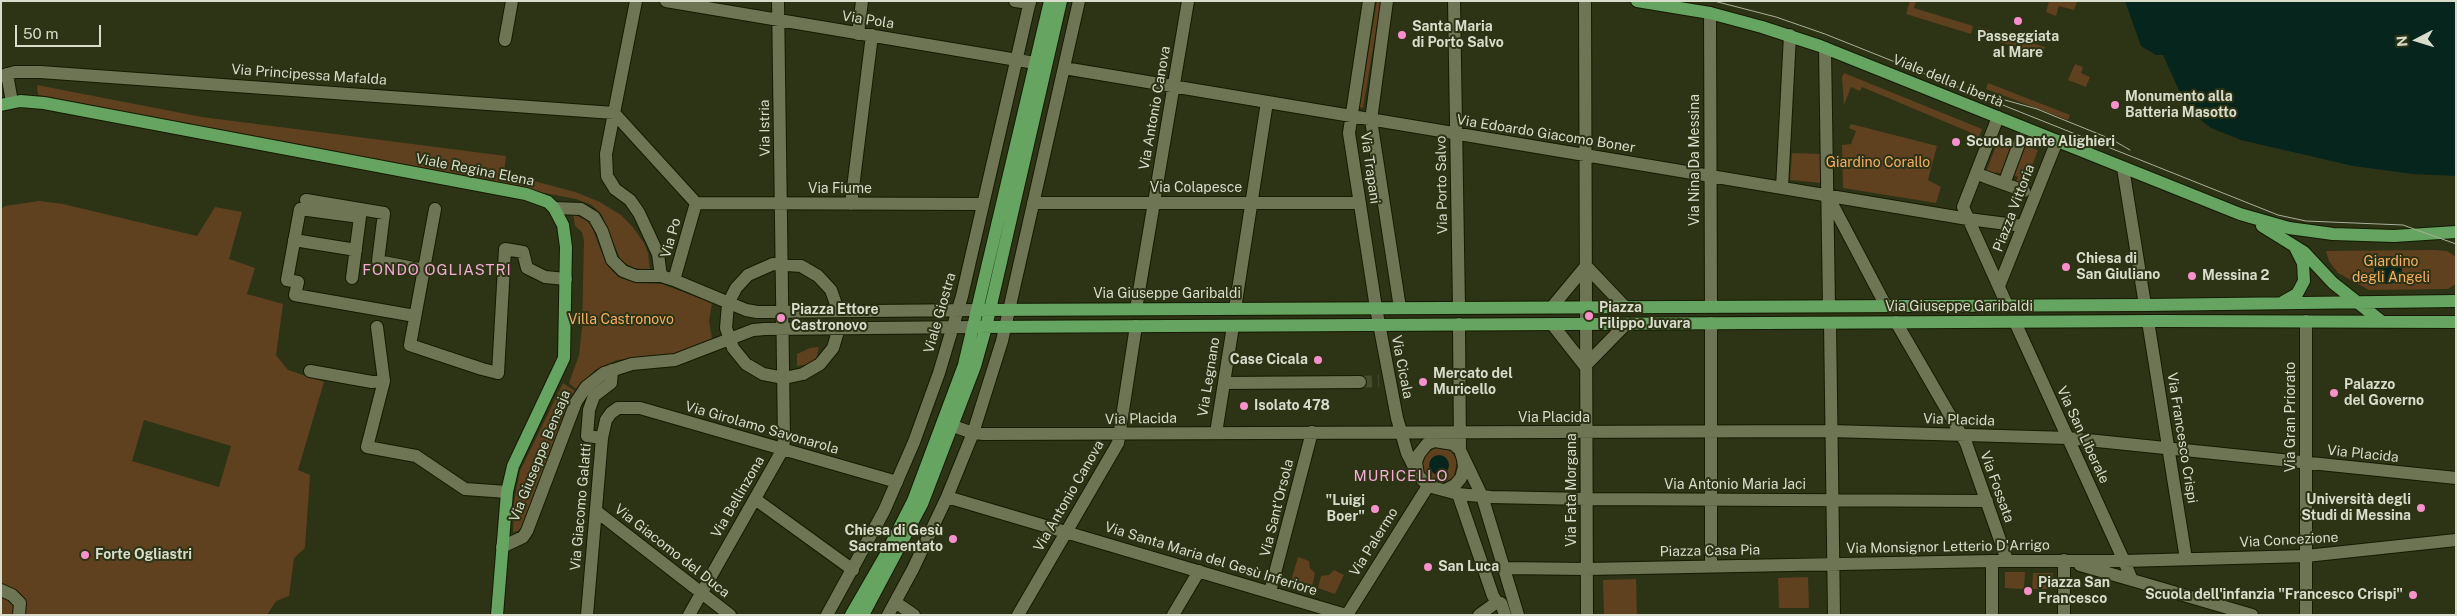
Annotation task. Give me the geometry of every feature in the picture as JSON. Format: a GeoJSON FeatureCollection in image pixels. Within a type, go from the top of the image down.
{"type":"FeatureCollection","features":[{"type":"Feature","properties":{"kind":"main road"},"geometry":{"type":"LineString","coordinates":[[984,310],[1035,63],[1050,1]]}},
{"type":"Feature","properties":{"kind":"main road"},"geometry":{"type":"LineString","coordinates":[[863,615],[922,504],[953,426],[980,327],[1060,1]]}},
{"type":"Feature","properties":{"kind":"main road","name":"Viale della Libertà"},"geometry":{"type":"LineString","coordinates":[[1637,1],[1710,13],[1826,48],[2240,214]]}},
{"type":"Feature","properties":{"kind":"main road","name":"Viale Regina Elena"},"geometry":{"type":"LineString","coordinates":[[6,103],[44,103],[517,192],[538,198],[554,208]]}},
{"type":"Feature","properties":{"kind":"main road"},"geometry":{"type":"LineString","coordinates":[[497,615],[507,492],[518,452],[564,358],[565,235],[559,216],[554,208]]}},
{"type":"Feature","properties":{"kind":"main road"},"geometry":{"type":"LineString","coordinates":[[2240,214],[2289,228],[2333,234],[2402,236],[2456,232]]}},
{"type":"Feature","properties":{"kind":"main road"},"geometry":{"type":"LineString","coordinates":[[2240,214],[2289,241],[2304,252],[2333,283],[2381,321]]}},
{"type":"Feature","properties":{"kind":"main road"},"geometry":{"type":"LineString","coordinates":[[2280,303],[2297,294],[2304,281],[2303,263],[2299,253],[2289,241]]}},
{"type":"Feature","properties":{"kind":"main road","name":"Via Giuseppe Garibaldi"},"geometry":{"type":"LineString","coordinates":[[984,310],[2145,305],[2456,301]]}},
{"type":"Feature","properties":{"kind":"main road"},"geometry":{"type":"LineString","coordinates":[[1379,325],[1400,308]]}},
{"type":"Feature","properties":{"kind":"main road","name":"Via Giuseppe Garibaldi"},"geometry":{"type":"LineString","coordinates":[[1552,324],[2306,320],[2456,322]]}},
{"type":"Feature","properties":{"kind":"main road"},"geometry":{"type":"LineString","coordinates":[[980,327],[1552,324]]}},
{"type":"Feature","properties":{"kind":"main road"},"geometry":{"type":"LineString","coordinates":[[851,615],[885,556],[912,501],[980,327]]}},
{"type":"Feature","properties":{"kind":"street"},"geometry":{"type":"LineString","coordinates":[[505,40],[512,1]]}},
{"type":"Feature","properties":{"kind":"street"},"geometry":{"type":"LineString","coordinates":[[636,1],[606,154],[606,176],[615,189],[630,200],[639,213],[658,254],[661,276]]}},
{"type":"Feature","properties":{"kind":"street","name":"Via Pola"},"geometry":{"type":"LineString","coordinates":[[666,1],[1035,63]]}},
{"type":"Feature","properties":{"kind":"street","name":"Via Istria"},"geometry":{"type":"LineString","coordinates":[[778,1],[783,328]]}},
{"type":"Feature","properties":{"kind":"street"},"geometry":{"type":"LineString","coordinates":[[858,34],[862,1]]}},
{"type":"Feature","properties":{"kind":"street"},"geometry":{"type":"LineString","coordinates":[[1015,1],[1030,2]]}},
{"type":"Feature","properties":{"kind":"street"},"geometry":{"type":"LineString","coordinates":[[888,615],[947,497],[973,433],[1006,327],[1079,1]]}},
{"type":"Feature","properties":{"kind":"street","name":"Via Antonio Canova"},"geometry":{"type":"LineString","coordinates":[[1136,309],[1188,1]]}},
{"type":"Feature","properties":{"kind":"street","name":"Via Trapani"},"geometry":{"type":"LineString","coordinates":[[1369,1],[1349,133],[1376,308]]}},
{"type":"Feature","properties":{"kind":"street","name":"Via Trapani"},"geometry":{"type":"LineString","coordinates":[[1387,1],[1371,120],[1400,308]]}},
{"type":"Feature","properties":{"kind":"street","name":"Via Porto Salvo"},"geometry":{"type":"LineString","coordinates":[[1454,1],[1459,308]]}},
{"type":"Feature","properties":{"kind":"street"},"geometry":{"type":"LineString","coordinates":[[1552,307],[1586,266],[1585,1]]}},
{"type":"Feature","properties":{"kind":"street","name":"Viale Giostra"},"geometry":{"type":"LineString","coordinates":[[826,615],[853,570],[897,482],[939,373],[953,327],[1030,2]]}},
{"type":"Feature","properties":{"kind":"street","name":"Via Nina Da Messina"},"geometry":{"type":"LineString","coordinates":[[1710,13],[1711,306]]}},
{"type":"Feature","properties":{"kind":"street"},"geometry":{"type":"LineString","coordinates":[[851,204],[872,35]]}},
{"type":"Feature","properties":{"kind":"street"},"geometry":{"type":"LineString","coordinates":[[1782,188],[1790,36]]}},
{"type":"Feature","properties":{"kind":"street"},"geometry":{"type":"LineString","coordinates":[[1826,48],[1829,306]]}},
{"type":"Feature","properties":{"kind":"street","name":"Via Edoardo Giacomo Boner"},"geometry":{"type":"LineString","coordinates":[[1064,68],[1457,135],[1968,219],[2023,226]]}},
{"type":"Feature","properties":{"kind":"street","name":"Via Principessa Mafalda"},"geometry":{"type":"LineString","coordinates":[[4,75],[23,72],[50,72],[614,113]]}},
{"type":"Feature","properties":{"kind":"street"},"geometry":{"type":"LineString","coordinates":[[4,75],[6,103]]}},
{"type":"Feature","properties":{"kind":"street"},"geometry":{"type":"LineString","coordinates":[[1235,309],[1267,102]]}},
{"type":"Feature","properties":{"kind":"street"},"geometry":{"type":"LineString","coordinates":[[614,113],[696,203]]}},
{"type":"Feature","properties":{"kind":"street","name":"Piazza Vittoria"},"geometry":{"type":"LineString","coordinates":[[1998,118],[1963,207],[2007,305]]}},
{"type":"Feature","properties":{"kind":"street"},"geometry":{"type":"LineString","coordinates":[[2004,184],[2020,141]]}},
{"type":"Feature","properties":{"kind":"street","name":"Piazza Vittoria"},"geometry":{"type":"LineString","coordinates":[[1999,286],[2057,141]]}},
{"type":"Feature","properties":{"kind":"street"},"geometry":{"type":"LineString","coordinates":[[2123,168],[2145,305]]}},
{"type":"Feature","properties":{"kind":"street"},"geometry":{"type":"LineString","coordinates":[[1983,176],[2024,192]]}},
{"type":"Feature","properties":{"kind":"street"},"geometry":{"type":"LineString","coordinates":[[1828,196],[1886,306]]}},
{"type":"Feature","properties":{"kind":"street"},"geometry":{"type":"LineString","coordinates":[[306,200],[384,213],[378,261],[424,270]]}},
{"type":"Feature","properties":{"kind":"street","name":"Via Colapesce"},"geometry":{"type":"LineString","coordinates":[[1033,203],[1360,202]]}},
{"type":"Feature","properties":{"kind":"street","name":"Via Fiume"},"geometry":{"type":"LineString","coordinates":[[696,203],[983,204]]}},
{"type":"Feature","properties":{"kind":"street","name":"Via Po"},"geometry":{"type":"LineString","coordinates":[[674,280],[696,203]]}},
{"type":"Feature","properties":{"kind":"street","name":"Via Giuseppe Garibaldi"},"geometry":{"type":"LineString","coordinates":[[554,208],[582,209],[594,217],[602,231],[612,260],[623,271],[636,276],[661,276],[724,302],[757,312],[984,310]]}},
{"type":"Feature","properties":{"kind":"street"},"geometry":{"type":"LineString","coordinates":[[352,278],[360,217],[300,209],[287,280],[298,282],[296,295],[415,316]]}},
{"type":"Feature","properties":{"kind":"street"},"geometry":{"type":"LineString","coordinates":[[435,209],[410,344],[482,369],[498,372],[505,249],[523,252],[527,268],[546,276],[566,279]]}},
{"type":"Feature","properties":{"kind":"street"},"geometry":{"type":"LineString","coordinates":[[294,240],[356,250]]}},
{"type":"Feature","properties":{"kind":"street"},"geometry":{"type":"LineString","coordinates":[[838,310],[831,290],[818,276],[801,266],[782,259],[748,275],[724,302],[726,328],[724,341],[754,370],[784,382],[820,364],[833,348],[839,328]]}},
{"type":"Feature","properties":{"kind":"street"},"geometry":{"type":"LineString","coordinates":[[1586,266],[1625,307]]}},
{"type":"Feature","properties":{"kind":"street","name":"Via Fata Morgana"},"geometry":{"type":"LineString","coordinates":[[1586,266],[1587,615]]}},
{"type":"Feature","properties":{"kind":"street","name":"Via Cicala"},"geometry":{"type":"LineString","coordinates":[[1376,308],[1384,381],[1400,432],[1418,475]]}},
{"type":"Feature","properties":{"kind":"street","name":"Via Gran Priorato"},"geometry":{"type":"LineString","coordinates":[[2306,320],[2306,615]]}},
{"type":"Feature","properties":{"kind":"street","name":"Via Francesco Crispi"},"geometry":{"type":"LineString","coordinates":[[2148,321],[2186,559]]}},
{"type":"Feature","properties":{"kind":"street","name":"Via Fossata"},"geometry":{"type":"LineString","coordinates":[[1896,322],[1966,443],[2007,560]]}},
{"type":"Feature","properties":{"kind":"street","name":"Via San Liberale"},"geometry":{"type":"LineString","coordinates":[[2015,322],[2124,560]]}},
{"type":"Feature","properties":{"kind":"street"},"geometry":{"type":"LineString","coordinates":[[1711,323],[1711,566]]}},
{"type":"Feature","properties":{"kind":"street"},"geometry":{"type":"LineString","coordinates":[[1830,323],[1834,615]]}},
{"type":"Feature","properties":{"kind":"street"},"geometry":{"type":"LineString","coordinates":[[1459,324],[1459,433],[1464,467],[1463,495],[1498,594],[1498,608]]}},
{"type":"Feature","properties":{"kind":"street"},"geometry":{"type":"LineString","coordinates":[[1552,324],[1585,366],[1625,325]]}},
{"type":"Feature","properties":{"kind":"street","name":"Via Antonio Canova"},"geometry":{"type":"LineString","coordinates":[[1018,615],[1118,443],[1136,326]]}},
{"type":"Feature","properties":{"kind":"street","name":"Via Legnano"},"geometry":{"type":"LineString","coordinates":[[1216,433],[1232,326]]}},
{"type":"Feature","properties":{"kind":"street"},"geometry":{"type":"LineString","coordinates":[[377,327],[384,381],[367,447],[416,456],[465,489],[507,492]]}},
{"type":"Feature","properties":{"kind":"street"},"geometry":{"type":"LineString","coordinates":[[783,328],[980,327]]}},
{"type":"Feature","properties":{"kind":"street","name":"Via Giuseppe Bensaja"},"geometry":{"type":"LineString","coordinates":[[502,547],[523,536],[527,531],[571,414],[581,394],[594,380],[612,370],[632,364],[675,360],[753,330],[783,328]]}},
{"type":"Feature","properties":{"kind":"street","name":"Via Bellinzona"},"geometry":{"type":"LineString","coordinates":[[689,615],[783,449],[783,328]]}},
{"type":"Feature","properties":{"kind":"street"},"geometry":{"type":"LineString","coordinates":[[602,438],[587,436],[589,410],[594,396],[611,383],[612,370]]}},
{"type":"Feature","properties":{"kind":"street"},"geometry":{"type":"LineString","coordinates":[[310,371],[372,382],[384,381]]}},
{"type":"Feature","properties":{"kind":"street"},"geometry":{"type":"LineString","coordinates":[[1224,382],[1360,382]]}},
{"type":"Feature","properties":{"kind":"street","name":"Via Girolamo Savonarola"},"geometry":{"type":"LineString","coordinates":[[618,408],[640,408],[897,482]]}},
{"type":"Feature","properties":{"kind":"street","name":"Via Giacomo Galatti"},"geometry":{"type":"LineString","coordinates":[[587,615],[602,438],[606,420],[610,413],[618,408]]}},
{"type":"Feature","properties":{"kind":"street","name":"Via Placida"},"geometry":{"type":"LineString","coordinates":[[953,426],[973,433],[1120,435],[1312,432],[1831,431],[2068,438],[2456,478]]}},
{"type":"Feature","properties":{"kind":"street","name":"Via Sant'Orsola"},"geometry":{"type":"LineString","coordinates":[[1270,592],[1312,432]]}},
{"type":"Feature","properties":{"kind":"street"},"geometry":{"type":"LineString","coordinates":[[1459,433],[1428,444],[1419,454],[1416,462],[1418,475],[1428,486],[1445,490],[1455,485],[1464,467]]}},
{"type":"Feature","properties":{"kind":"street"},"geometry":{"type":"LineString","coordinates":[[1435,441],[1450,443],[1460,450],[1482,496],[1518,615]]}},
{"type":"Feature","properties":{"kind":"street","name":"Via Palermo"},"geometry":{"type":"LineString","coordinates":[[1346,615],[1428,486]]}},
{"type":"Feature","properties":{"kind":"street","name":"Via Antonio Maria Jaci"},"geometry":{"type":"LineString","coordinates":[[1445,490],[1463,495],[1587,499],[1987,501]]}},
{"type":"Feature","properties":{"kind":"street","name":"Via Santa Maria del Gesù Inferiore"},"geometry":{"type":"LineString","coordinates":[[947,497],[1346,615]]}},
{"type":"Feature","properties":{"kind":"street"},"geometry":{"type":"LineString","coordinates":[[754,499],[853,570]]}},
{"type":"Feature","properties":{"kind":"street","name":"Via Giacomo del Duca"},"geometry":{"type":"LineString","coordinates":[[596,511],[730,615]]}},
{"type":"Feature","properties":{"kind":"street","name":"Via Concezione"},"geometry":{"type":"LineString","coordinates":[[2124,560],[2306,556],[2456,540]]}},
{"type":"Feature","properties":{"kind":"street"},"geometry":{"type":"LineString","coordinates":[[1992,560],[1992,615]]}},
{"type":"Feature","properties":{"kind":"street","name":"Via Monsignor Letterio D'Arrigo"},"geometry":{"type":"LineString","coordinates":[[1833,565],[1992,560],[2124,560]]}},
{"type":"Feature","properties":{"kind":"street"},"geometry":{"type":"LineString","coordinates":[[2064,560],[2064,615]]}},
{"type":"Feature","properties":{"kind":"street","name":"Via Monsignor Letterio D'Arrigo"},"geometry":{"type":"LineString","coordinates":[[2064,560],[2252,615]]}},
{"type":"Feature","properties":{"kind":"street"},"geometry":{"type":"LineString","coordinates":[[2124,560],[2132,580]]}},
{"type":"Feature","properties":{"kind":"street","name":"Piazza Casa Pia"},"geometry":{"type":"LineString","coordinates":[[1587,569],[1833,565]]}},
{"type":"Feature","properties":{"kind":"street"},"geometry":{"type":"LineString","coordinates":[[1504,568],[1587,569]]}},
{"type":"Feature","properties":{"kind":"street"},"geometry":{"type":"LineString","coordinates":[[1173,615],[1199,571]]}},
{"type":"Feature","properties":{"kind":"street"},"geometry":{"type":"LineString","coordinates":[[1,590],[12,595],[20,603],[18,615]]}},
{"type":"Feature","properties":{"kind":"street"},"geometry":{"type":"LineString","coordinates":[[895,602],[914,615]]}},
{"type":"Feature","properties":{"kind":"street"},"geometry":{"type":"LineString","coordinates":[[1482,613],[1498,608],[1501,603],[1505,615]]}},
{"type":"Feature","properties":{"kind":"green space"},"geometry":{"type":"Polygon","coordinates":[[[1377,1],[1381,1],[1363,108],[1359,107],[1377,1]]]}},
{"type":"Feature","properties":{"kind":"green space"},"geometry":{"type":"Polygon","coordinates":[[[1910,1],[1916,1],[1914,8],[1973,26],[1971,34],[1906,14],[1910,1]]]}},
{"type":"Feature","properties":{"kind":"green space"},"geometry":{"type":"Polygon","coordinates":[[[2049,1],[2077,2],[2074,10],[2059,6],[2056,16],[2046,12],[2049,1]]]}},
{"type":"Feature","properties":{"kind":"green space"},"geometry":{"type":"Polygon","coordinates":[[[1978,27],[2045,47],[2042,55],[1976,35],[1978,27]]]}},
{"type":"Feature","properties":{"kind":"green space"},"geometry":{"type":"Polygon","coordinates":[[[2075,64],[2083,67],[2081,73],[2090,77],[2086,87],[2068,80],[2075,64]]]}},
{"type":"Feature","properties":{"kind":"green space"},"geometry":{"type":"Polygon","coordinates":[[[1844,73],[1982,129],[1977,143],[1974,134],[1862,87],[1860,91],[1851,87],[1844,105],[1842,77],[1844,73]]]}},
{"type":"Feature","properties":{"kind":"green space"},"geometry":{"type":"Polygon","coordinates":[[[1988,83],[2070,115],[2068,120],[1986,89],[1988,83]]]}},
{"type":"Feature","properties":{"kind":"green space"},"geometry":{"type":"Polygon","coordinates":[[[37,85],[202,117],[506,156],[504,173],[575,192],[600,202],[621,215],[632,226],[644,243],[648,253],[650,270],[634,268],[621,261],[602,215],[592,205],[576,199],[38,95],[37,85]]]}},
{"type":"Feature","properties":{"kind":"green space","name":"Giardino Corallo"},"geometry":{"type":"Polygon","coordinates":[[[1851,124],[1937,146],[1928,180],[1941,187],[1936,203],[1843,188],[1842,145],[1851,144],[1856,131],[1849,128],[1851,124]]]}},
{"type":"Feature","properties":{"kind":"green space"},"geometry":{"type":"Polygon","coordinates":[[[2000,136],[2014,142],[2002,174],[1996,172],[1993,177],[1985,174],[2000,136]]]}},
{"type":"Feature","properties":{"kind":"green space"},"geometry":{"type":"Polygon","coordinates":[[[2021,144],[2038,150],[2023,189],[2015,185],[2018,177],[2013,175],[2021,144]]]}},
{"type":"Feature","properties":{"kind":"green space"},"geometry":{"type":"Polygon","coordinates":[[[1792,153],[1820,154],[1821,183],[1790,180],[1792,153]]]}},
{"type":"Feature","properties":{"kind":"green space"},"geometry":{"type":"Polygon","coordinates":[[[39,201],[63,204],[197,236],[215,207],[242,212],[229,259],[255,268],[247,294],[283,304],[276,355],[288,370],[324,382],[298,470],[310,475],[305,548],[294,558],[289,596],[276,601],[267,615],[1,615],[1,209],[5,206],[39,201]],[[144,420],[132,461],[219,487],[231,446],[144,420]]]}},
{"type":"Feature","properties":{"kind":"green space","name":"Villa Castronovo"},"geometry":{"type":"Polygon","coordinates":[[[573,214],[588,221],[606,264],[618,277],[636,283],[662,284],[712,303],[709,321],[712,339],[684,351],[667,355],[617,360],[595,370],[576,389],[569,383],[579,355],[582,328],[584,241],[582,232],[575,226],[573,214]]]}},
{"type":"Feature","properties":{"kind":"green space","name":"Giardino degli Angeli"},"geometry":{"type":"Polygon","coordinates":[[[2326,251],[2447,251],[2456,257],[2456,284],[2448,289],[2369,290],[2338,273],[2329,261],[2326,251]]]}},
{"type":"Feature","properties":{"kind":"green space"},"geometry":{"type":"Polygon","coordinates":[[[819,347],[816,359],[810,364],[797,366],[797,354],[810,348],[819,347]]]}},
{"type":"Feature","properties":{"kind":"green space"},"geometry":{"type":"Polygon","coordinates":[[[563,383],[575,391],[565,412],[522,530],[513,532],[514,502],[520,471],[563,383]]]}},
{"type":"Feature","properties":{"kind":"green space"},"geometry":{"type":"Polygon","coordinates":[[[1436,447],[1451,451],[1457,460],[1454,476],[1446,482],[1430,481],[1423,473],[1423,457],[1436,447]]]}},
{"type":"Feature","properties":{"kind":"green space"},"geometry":{"type":"Polygon","coordinates":[[[1298,557],[1309,561],[1310,568],[1315,573],[1312,587],[1291,581],[1298,557]]]}},
{"type":"Feature","properties":{"kind":"green space"},"geometry":{"type":"Polygon","coordinates":[[[1334,570],[1344,575],[1335,594],[1318,588],[1321,576],[1329,575],[1334,570]]]}},
{"type":"Feature","properties":{"kind":"green space"},"geometry":{"type":"Polygon","coordinates":[[[2005,572],[2025,572],[2024,589],[2005,588],[2005,572]]]}},
{"type":"Feature","properties":{"kind":"green space"},"geometry":{"type":"Polygon","coordinates":[[[2033,573],[2053,573],[2052,589],[2032,589],[2033,573]]]}},
{"type":"Feature","properties":{"kind":"green space"},"geometry":{"type":"Polygon","coordinates":[[[1808,577],[1809,608],[1779,608],[1778,578],[1808,577]]]}},
{"type":"Feature","properties":{"kind":"green space"},"geometry":{"type":"Polygon","coordinates":[[[1636,579],[1637,614],[1604,614],[1603,580],[1636,579]]]}},
{"type":"Feature","properties":{"kind":"shaded area"},"geometry":{"type":"Polygon","coordinates":[[[2125,1],[2456,1],[2456,176],[2413,174],[2353,166],[2241,140],[2211,128],[2196,116],[2181,95],[2163,55],[2156,55],[2141,46],[2125,1]]]}},
{"type":"Feature","properties":{"kind":"shaded area"},"geometry":{"type":"Polygon","coordinates":[[[2388,256],[2398,260],[2402,270],[2398,280],[2388,284],[2378,280],[2374,270],[2378,260],[2388,256]]]}},
{"type":"Feature","properties":{"kind":"shaded area"},"geometry":{"type":"Polygon","coordinates":[[[1439,455],[1446,458],[1449,465],[1446,472],[1439,475],[1432,472],[1429,465],[1432,458],[1439,455]]]}},
{"type":"Feature","properties":{"kind":"tunnel"},"geometry":{"type":"LineString","coordinates":[[1360,382],[1379,381]]}},
{"type":"Feature","properties":{"kind":"tram line"},"geometry":{"type":"LineString","coordinates":[[1714,1],[1776,17],[1825,34],[2278,215],[2306,221],[2403,225],[2456,244]]}},
{"type":"Feature","properties":{"kind":"tram line"},"geometry":{"type":"LineString","coordinates":[[2005,100],[2037,109],[2111,139],[2130,150]]}},
{"type":"Feature","properties":{"kind":"place","name":"Passeggiata al Mare"},"geometry":{"type":"Point","coordinates":[2018,21]}},
{"type":"Feature","properties":{"kind":"place","name":"Santa Maria di Porto Salvo"},"geometry":{"type":"Point","coordinates":[1402,35]}},
{"type":"Feature","properties":{"kind":"place","name":"Monumento alla Batteria Masotto"},"geometry":{"type":"Point","coordinates":[2115,105]}},
{"type":"Feature","properties":{"kind":"place","name":"Scuola Dante Alighieri"},"geometry":{"type":"Point","coordinates":[1956,142]}},
{"type":"Feature","properties":{"kind":"place","name":"Chiesa di San Giuliano"},"geometry":{"type":"Point","coordinates":[2066,267]}},
{"type":"Feature","properties":{"kind":"place","name":"Messina 2"},"geometry":{"type":"Point","coordinates":[2192,276]}},
{"type":"Feature","properties":{"kind":"place","name":"Piazza Filippo Juvara"},"geometry":{"type":"Point","coordinates":[1589,316]}},
{"type":"Feature","properties":{"kind":"place","name":"Piazza Ettore Castronovo"},"geometry":{"type":"Point","coordinates":[781,318]}},
{"type":"Feature","properties":{"kind":"place","name":"Case Cicala"},"geometry":{"type":"Point","coordinates":[1318,360]}},
{"type":"Feature","properties":{"kind":"place","name":"Mercato del Muricello"},"geometry":{"type":"Point","coordinates":[1423,382]}},
{"type":"Feature","properties":{"kind":"place","name":"Palazzo del Governo"},"geometry":{"type":"Point","coordinates":[2334,393]}},
{"type":"Feature","properties":{"kind":"place","name":"Isolato 478"},"geometry":{"type":"Point","coordinates":[1244,406]}},
{"type":"Feature","properties":{"kind":"place","name":"Università degli Studi di Messina"},"geometry":{"type":"Point","coordinates":[2421,508]}},
{"type":"Feature","properties":{"kind":"place","name":"\"Luigi Boer\""},"geometry":{"type":"Point","coordinates":[1375,509]}},
{"type":"Feature","properties":{"kind":"place","name":"Chiesa di Gesù Sacramentato"},"geometry":{"type":"Point","coordinates":[953,539]}},
{"type":"Feature","properties":{"kind":"place","name":"Forte Ogliastri"},"geometry":{"type":"Point","coordinates":[85,555]}},
{"type":"Feature","properties":{"kind":"place","name":"San Luca"},"geometry":{"type":"Point","coordinates":[1428,567]}},
{"type":"Feature","properties":{"kind":"place","name":"Piazza San Francesco"},"geometry":{"type":"Point","coordinates":[2028,591]}},
{"type":"Feature","properties":{"kind":"place","name":"Scuola dell'infanzia \"Francesco Crispi\""},"geometry":{"type":"Point","coordinates":[2413,595]}},
{"type":"Feature","properties":{"kind":"district","name":"FONDO OGLIASTRI"},"geometry":{"type":"Point","coordinates":[437,270]}},
{"type":"Feature","properties":{"kind":"district","name":"MURICELLO"},"geometry":{"type":"Point","coordinates":[1401,476]}}]}
